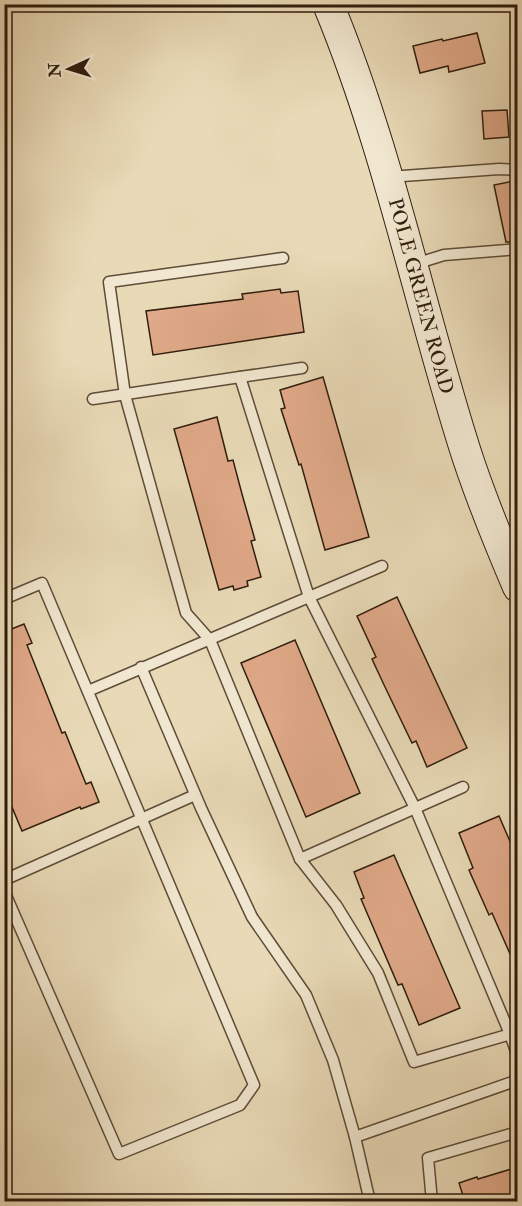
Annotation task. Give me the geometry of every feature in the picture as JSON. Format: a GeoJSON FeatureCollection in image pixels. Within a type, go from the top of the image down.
{"type":"FeatureCollection","features":[{"type":"Feature","properties":{"kind":"main road","name":"POLE GREEN ROAD"},"geometry":{"type":"LineString","coordinates":[[328,4],[349,57],[389,177],[463,445],[518,587]]}},
{"type":"Feature","properties":{"kind":"lane"},"geometry":{"type":"LineString","coordinates":[[389,177],[499,169],[518,170]]}},
{"type":"Feature","properties":{"kind":"lane"},"geometry":{"type":"LineString","coordinates":[[412,265],[444,255],[518,249]]}},
{"type":"Feature","properties":{"kind":"lane"},"geometry":{"type":"LineString","coordinates":[[284,258],[109,282],[125,395],[186,613],[210,640],[300,858],[336,905],[378,973],[414,1062],[514,1033]]}},
{"type":"Feature","properties":{"kind":"lane"},"geometry":{"type":"LineString","coordinates":[[93,399],[302,368]]}},
{"type":"Feature","properties":{"kind":"lane"},"geometry":{"type":"LineString","coordinates":[[240,377],[309,597],[415,808],[514,1033],[518,1057]]}},
{"type":"Feature","properties":{"kind":"lane"},"geometry":{"type":"LineString","coordinates":[[88,691],[382,566]]}},
{"type":"Feature","properties":{"kind":"lane"},"geometry":{"type":"LineString","coordinates":[[4,599],[42,583],[254,1085],[240,1105],[119,1154],[4,891]]}},
{"type":"Feature","properties":{"kind":"lane"},"geometry":{"type":"LineString","coordinates":[[141,667],[195,795],[252,917],[306,995],[333,1060],[355,1137],[370,1202]]}},
{"type":"Feature","properties":{"kind":"lane"},"geometry":{"type":"LineString","coordinates":[[300,858],[463,787]]}},
{"type":"Feature","properties":{"kind":"lane"},"geometry":{"type":"LineString","coordinates":[[4,880],[195,795]]}},
{"type":"Feature","properties":{"kind":"lane"},"geometry":{"type":"LineString","coordinates":[[355,1137],[518,1080]]}},
{"type":"Feature","properties":{"kind":"lane"},"geometry":{"type":"LineString","coordinates":[[432,1202],[428,1158],[518,1132]]}},
{"type":"Feature","properties":{"kind":"building"},"geometry":{"type":"Polygon","coordinates":[[[477,33],[485,63],[449,72],[448,66],[420,73],[413,46],[477,33]]]}},
{"type":"Feature","properties":{"kind":"building"},"geometry":{"type":"Polygon","coordinates":[[[507,110],[509,137],[484,139],[482,111],[507,110]]]}},
{"type":"Feature","properties":{"kind":"building"},"geometry":{"type":"Polygon","coordinates":[[[518,180],[518,242],[506,242],[494,185],[518,180]]]}},
{"type":"Feature","properties":{"kind":"building"},"geometry":{"type":"Polygon","coordinates":[[[280,289],[281,293],[298,291],[304,332],[153,355],[146,311],[243,299],[242,294],[280,289]]]}},
{"type":"Feature","properties":{"kind":"building"},"geometry":{"type":"Polygon","coordinates":[[[323,377],[369,537],[325,550],[301,464],[299,465],[281,409],[285,408],[280,390],[323,377]]]}},
{"type":"Feature","properties":{"kind":"building"},"geometry":{"type":"Polygon","coordinates":[[[217,417],[228,461],[233,460],[255,540],[251,541],[261,577],[247,581],[248,586],[234,590],[233,586],[219,590],[174,429],[217,417]]]}},
{"type":"Feature","properties":{"kind":"building"},"geometry":{"type":"Polygon","coordinates":[[[397,597],[467,748],[427,767],[416,741],[412,743],[372,659],[376,657],[357,616],[397,597]]]}},
{"type":"Feature","properties":{"kind":"building"},"geometry":{"type":"Polygon","coordinates":[[[24,624],[32,643],[27,645],[62,733],[65,732],[86,784],[91,782],[99,802],[81,809],[80,807],[22,831],[4,788],[4,632],[24,624]]]}},
{"type":"Feature","properties":{"kind":"building"},"geometry":{"type":"Polygon","coordinates":[[[295,640],[360,793],[306,817],[241,663],[295,640]]]}},
{"type":"Feature","properties":{"kind":"building"},"geometry":{"type":"Polygon","coordinates":[[[499,816],[518,860],[518,972],[492,913],[489,915],[469,870],[473,868],[459,833],[499,816]]]}},
{"type":"Feature","properties":{"kind":"building"},"geometry":{"type":"Polygon","coordinates":[[[394,855],[460,1008],[419,1025],[402,984],[398,985],[361,899],[364,898],[354,872],[394,855]]]}},
{"type":"Feature","properties":{"kind":"building"},"geometry":{"type":"Polygon","coordinates":[[[518,1167],[518,1202],[465,1202],[459,1183],[518,1167]]]}}]}
